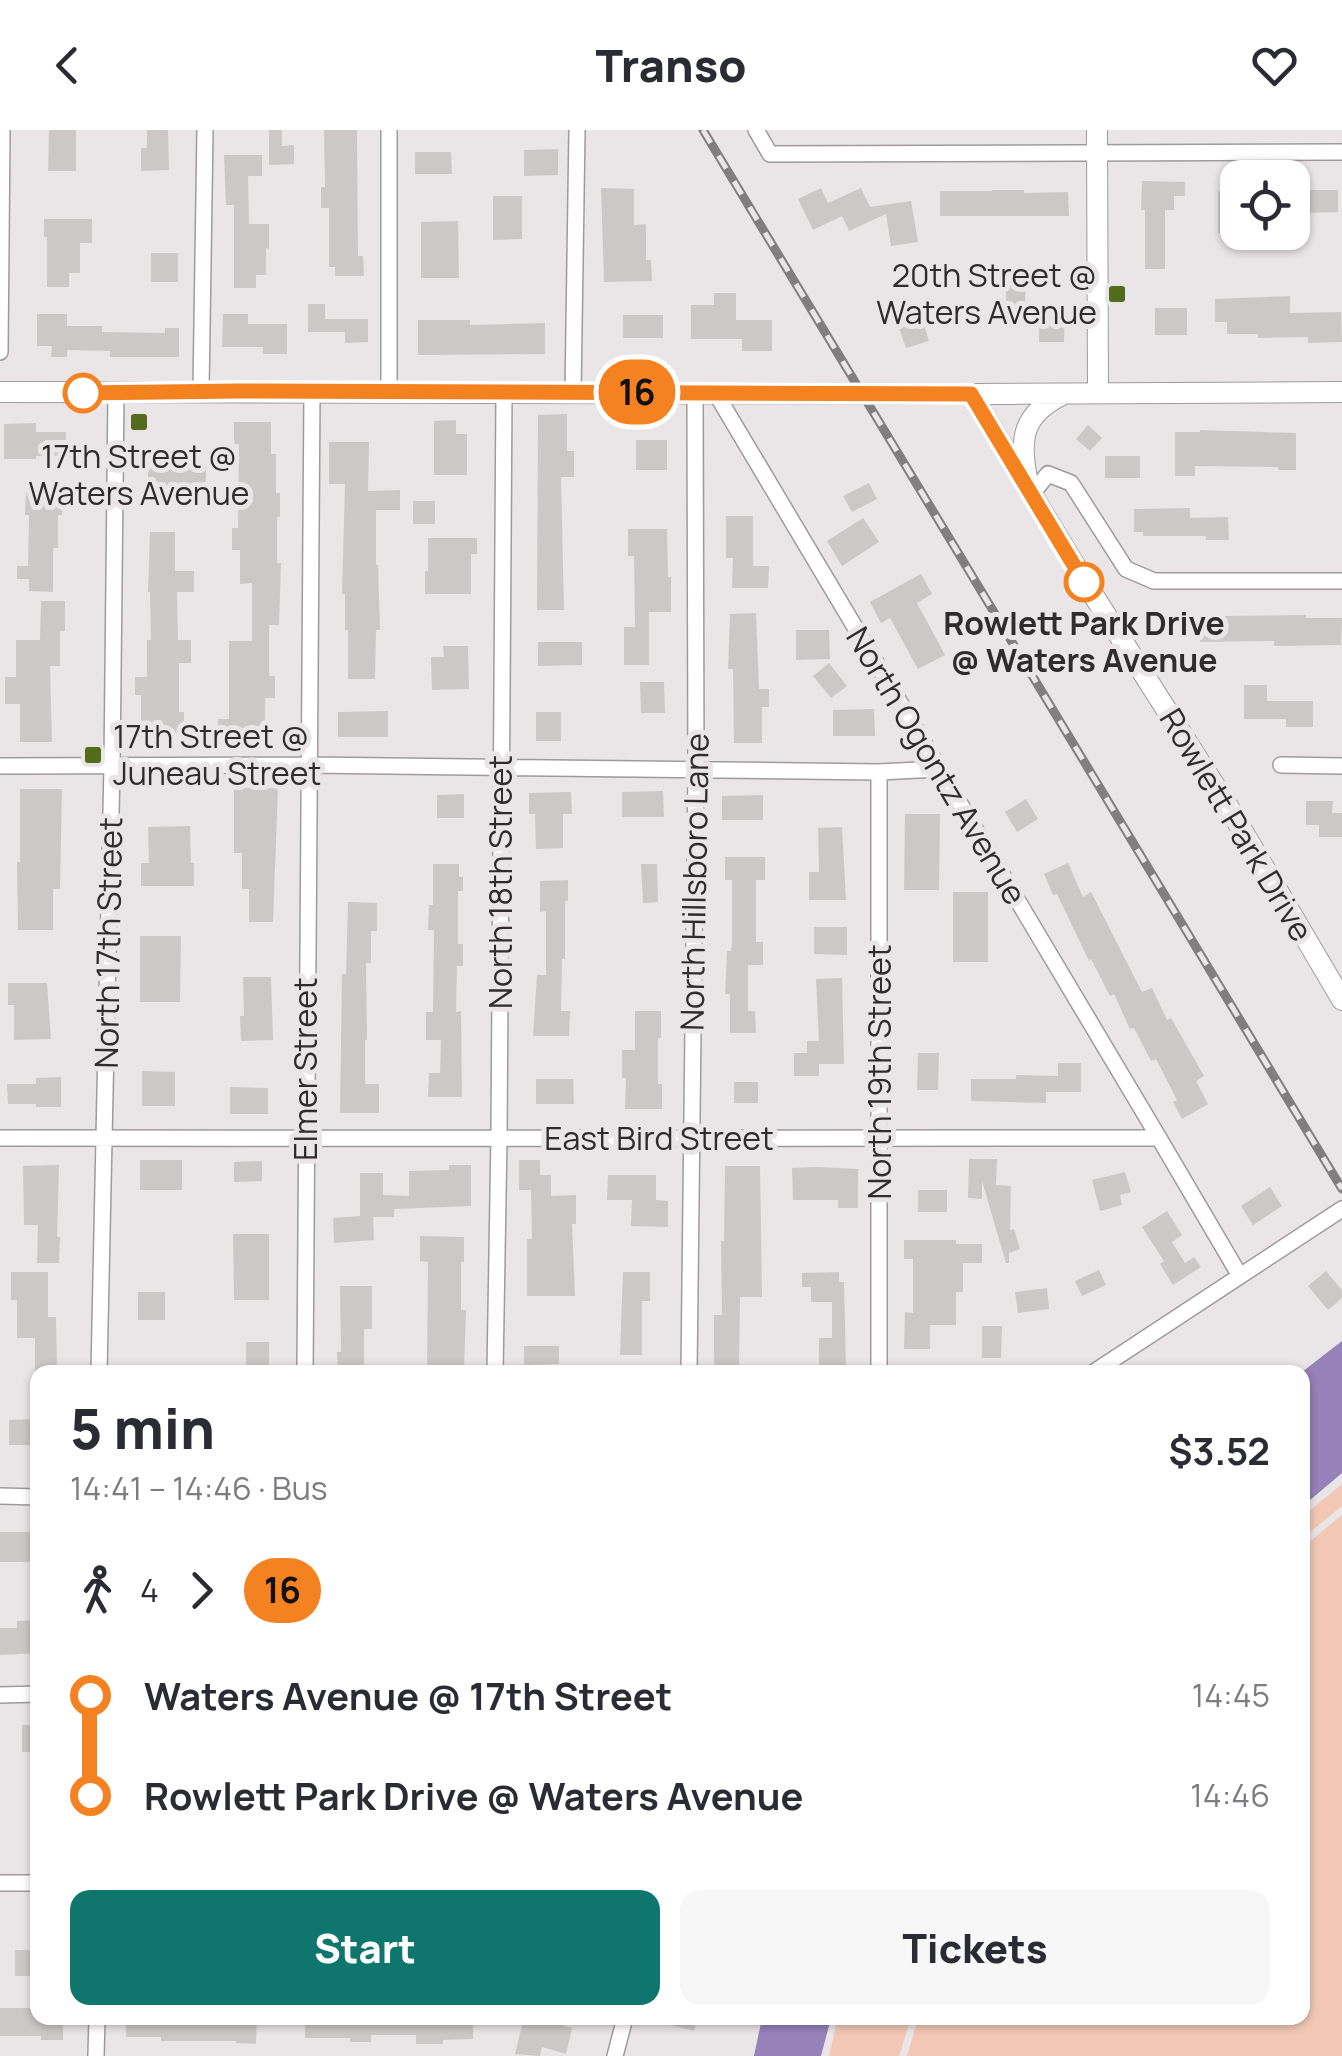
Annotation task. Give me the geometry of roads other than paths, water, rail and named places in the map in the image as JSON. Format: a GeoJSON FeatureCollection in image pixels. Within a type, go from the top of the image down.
{"type":"FeatureCollection","features":[{"type":"Feature","properties":{"kind":"street"},"geometry":{"type":"LineString","coordinates":[[0,352],[2,130]]}},
{"type":"Feature","properties":{"kind":"street"},"geometry":{"type":"LineString","coordinates":[[200,391],[205,130]]}},
{"type":"Feature","properties":{"kind":"street"},"geometry":{"type":"LineString","coordinates":[[389,130],[389,392]]}},
{"type":"Feature","properties":{"kind":"street"},"geometry":{"type":"LineString","coordinates":[[573,393],[577,130]]}},
{"type":"Feature","properties":{"kind":"street"},"geometry":{"type":"LineString","coordinates":[[756,130],[770,154],[1342,152]]}},
{"type":"Feature","properties":{"kind":"street"},"geometry":{"type":"LineString","coordinates":[[1097,130],[1098,393]]}},
{"type":"Feature","properties":{"kind":"street"},"geometry":{"type":"LineString","coordinates":[[0,392],[1342,392]]}},
{"type":"Feature","properties":{"kind":"street","name":"Elmer Street"},"geometry":{"type":"LineString","coordinates":[[305,1365],[312,392]]}},
{"type":"Feature","properties":{"kind":"street","name":"North 18th Street"},"geometry":{"type":"LineString","coordinates":[[495,1365],[504,392]]}},
{"type":"Feature","properties":{"kind":"street","name":"North Ogontz Avenue"},"geometry":{"type":"LineString","coordinates":[[705,392],[938,769],[1159,1138]]}},
{"type":"Feature","properties":{"kind":"street","name":"North Hillsboro Lane"},"geometry":{"type":"LineString","coordinates":[[689,1365],[705,392]]}},
{"type":"Feature","properties":{"kind":"street","name":"North 17th Street"},"geometry":{"type":"LineString","coordinates":[[99,1365],[116,393]]}},
{"type":"Feature","properties":{"kind":"street","name":"Rowlett Park Drive"},"geometry":{"type":"LineString","coordinates":[[971,394],[1228,808],[1342,1000]]}},
{"type":"Feature","properties":{"kind":"street"},"geometry":{"type":"LineString","coordinates":[[1031,495],[1024,461],[1028,424],[1046,403],[1066,394]]}},
{"type":"Feature","properties":{"kind":"street"},"geometry":{"type":"LineString","coordinates":[[1031,495],[1048,474],[1070,483],[1126,569],[1154,581],[1342,582]]}},
{"type":"Feature","properties":{"kind":"street"},"geometry":{"type":"LineString","coordinates":[[0,766],[309,765],[880,772],[938,769]]}},
{"type":"Feature","properties":{"kind":"street"},"geometry":{"type":"LineString","coordinates":[[1281,765],[1342,766]]}},
{"type":"Feature","properties":{"kind":"street","name":"North 19th Street"},"geometry":{"type":"LineString","coordinates":[[879,1365],[880,772]]}},
{"type":"Feature","properties":{"kind":"street","name":"East Bird Street"},"geometry":{"type":"LineString","coordinates":[[0,1138],[1159,1138]]}},
{"type":"Feature","properties":{"kind":"street"},"geometry":{"type":"LineString","coordinates":[[1159,1138],[1240,1276]]}},
{"type":"Feature","properties":{"kind":"street"},"geometry":{"type":"LineString","coordinates":[[1105,1365],[1342,1209]]}},
{"type":"Feature","properties":{"kind":"street"},"geometry":{"type":"LineString","coordinates":[[0,1496],[30,1497]]}},
{"type":"Feature","properties":{"kind":"street"},"geometry":{"type":"LineString","coordinates":[[0,1694],[30,1694]]}},
{"type":"Feature","properties":{"kind":"street"},"geometry":{"type":"LineString","coordinates":[[0,1884],[30,1884]]}},
{"type":"Feature","properties":{"kind":"street"},"geometry":{"type":"LineString","coordinates":[[96,2056],[97,2025]]}},
{"type":"Feature","properties":{"kind":"street"},"geometry":{"type":"LineString","coordinates":[[615,2056],[623,2025]]}},
{"type":"Feature","properties":{"kind":"railway"},"geometry":{"type":"LineString","coordinates":[[703,130],[1342,1189]]}},
{"type":"Feature","properties":{"kind":"place","name":"20th Street @ Waters Avenue"},"geometry":{"type":"Point","coordinates":[1117,294]}},
{"type":"Feature","properties":{"kind":"place","name":"17th Street @ Waters Avenue"},"geometry":{"type":"Point","coordinates":[139,422]}},
{"type":"Feature","properties":{"kind":"place","name":"Rowlett Park Drive @ Waters Avenue"},"geometry":{"type":"Point","coordinates":[1084,582]}},
{"type":"Feature","properties":{"kind":"place","name":"17th Street @ Juneau Street"},"geometry":{"type":"Point","coordinates":[93,755]}}]}
